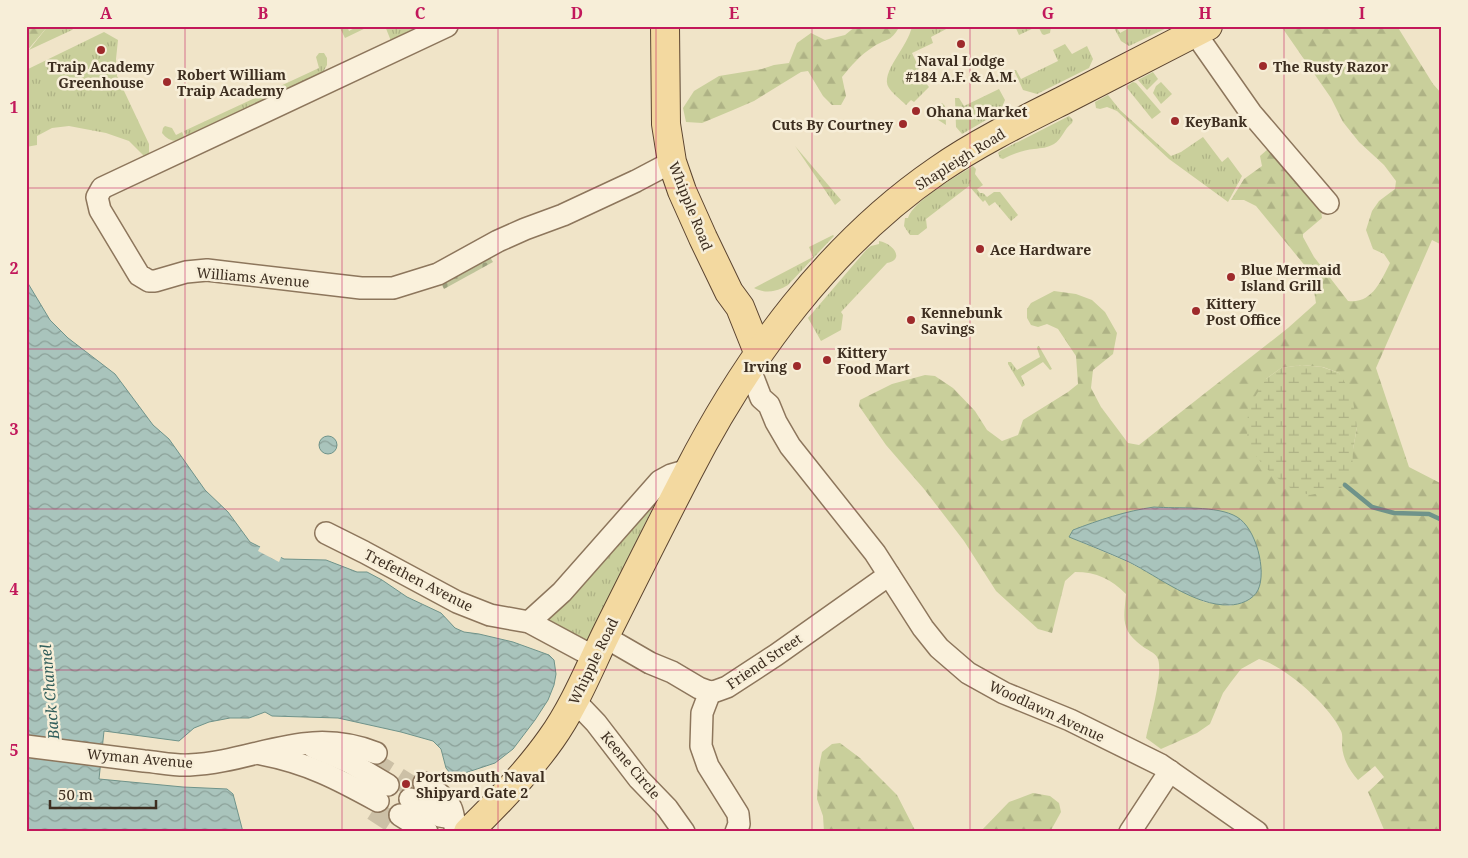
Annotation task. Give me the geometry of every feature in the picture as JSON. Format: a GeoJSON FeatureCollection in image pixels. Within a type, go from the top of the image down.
{"type":"FeatureCollection","features":[{"type":"Feature","properties":{"kind":"main road","name":"Whipple Road"},"geometry":{"type":"LineString","coordinates":[[459,827],[512,788],[551,739],[574,700],[688,470],[753,359],[740,307],[729,292],[682,191],[672,162],[666,124],[665,26]]}},
{"type":"Feature","properties":{"kind":"main road","name":"Shapleigh Road"},"geometry":{"type":"LineString","coordinates":[[753,359],[796,304],[857,238],[881,215],[929,176],[960,155],[993,137],[1202,29]]}},
{"type":"Feature","properties":{"kind":"street","name":"Williams Avenue"},"geometry":{"type":"LineString","coordinates":[[447,26],[102,188],[96,197],[100,210],[139,275],[155,282],[186,272],[207,270],[361,288],[393,288],[438,274],[498,241],[563,215],[672,162]]}},
{"type":"Feature","properties":{"kind":"street"},"geometry":{"type":"LineString","coordinates":[[1202,29],[1251,113],[1328,203]]}},
{"type":"Feature","properties":{"kind":"street","name":"Woodlawn Avenue"},"geometry":{"type":"LineString","coordinates":[[753,359],[770,389],[769,405],[776,422],[796,454],[858,532],[889,575],[923,628],[939,648],[968,673],[1004,694],[1070,720],[1170,771],[1256,832]]}},
{"type":"Feature","properties":{"kind":"street"},"geometry":{"type":"LineString","coordinates":[[529,622],[562,592],[660,481],[688,470]]}},
{"type":"Feature","properties":{"kind":"street","name":"Trefethen Avenue"},"geometry":{"type":"LineString","coordinates":[[326,533],[474,610],[529,622],[600,647]]}},
{"type":"Feature","properties":{"kind":"street","name":"Friend Street"},"geometry":{"type":"LineString","coordinates":[[600,647],[650,663],[672,672],[699,688],[716,692],[776,655],[889,575]]}},
{"type":"Feature","properties":{"kind":"street"},"geometry":{"type":"LineString","coordinates":[[710,692],[702,713],[701,746],[708,766],[738,814],[739,824],[736,832]]}},
{"type":"Feature","properties":{"kind":"street","name":"Keene Circle"},"geometry":{"type":"LineString","coordinates":[[574,700],[596,723],[639,779],[667,808],[684,832]]}},
{"type":"Feature","properties":{"kind":"street"},"geometry":{"type":"LineString","coordinates":[[303,744],[331,742],[347,744],[373,757]]}},
{"type":"Feature","properties":{"kind":"street","name":"Wyman Avenue"},"geometry":{"type":"LineString","coordinates":[[26,746],[188,765],[230,759],[254,753],[293,744],[303,744],[349,762],[380,799],[318,770],[288,759],[254,753]]}},
{"type":"Feature","properties":{"kind":"street"},"geometry":{"type":"LineString","coordinates":[[1130,832],[1170,771]]}},
{"type":"Feature","properties":{"kind":"street"},"geometry":{"type":"LineString","coordinates":[[409,807],[440,816],[459,827]]}},
{"type":"Feature","properties":{"kind":"street"},"geometry":{"type":"LineString","coordinates":[[409,807],[427,832]]}},
{"type":"Feature","properties":{"kind":"green space"},"geometry":{"type":"Polygon","coordinates":[[[26,26],[48,26],[26,52],[26,26]]]}},
{"type":"Feature","properties":{"kind":"green space"},"geometry":{"type":"Polygon","coordinates":[[[48,26],[55,26],[57,29],[61,26],[76,26],[72,30],[29,50],[48,26]]]}},
{"type":"Feature","properties":{"kind":"green space"},"geometry":{"type":"Polygon","coordinates":[[[339,26],[347,26],[349,31],[358,26],[370,26],[345,38],[339,26]]]}},
{"type":"Feature","properties":{"kind":"green space"},"geometry":{"type":"Polygon","coordinates":[[[385,26],[420,26],[420,27],[391,41],[385,26]]]}},
{"type":"Feature","properties":{"kind":"green space"},"geometry":{"type":"Polygon","coordinates":[[[856,26],[900,26],[891,38],[868,50],[860,57],[842,77],[846,96],[841,105],[832,105],[823,96],[808,71],[801,72],[754,101],[702,123],[686,122],[683,108],[694,91],[719,76],[789,63],[797,43],[811,33],[825,40],[845,35],[856,26]]]}},
{"type":"Feature","properties":{"kind":"green space"},"geometry":{"type":"Polygon","coordinates":[[[912,26],[952,26],[931,37],[933,43],[912,53],[919,68],[917,72],[929,87],[914,102],[911,100],[906,105],[889,88],[887,82],[891,67],[906,42],[912,26]]]}},
{"type":"Feature","properties":{"kind":"green space"},"geometry":{"type":"Polygon","coordinates":[[[1015,26],[1038,26],[1019,35],[1015,26]]]}},
{"type":"Feature","properties":{"kind":"green space"},"geometry":{"type":"Polygon","coordinates":[[[1038,26],[1051,26],[1050,33],[1042,34],[1038,26]]]}},
{"type":"Feature","properties":{"kind":"green space"},"geometry":{"type":"Polygon","coordinates":[[[1113,26],[1116,26],[1120,33],[1133,26],[1171,26],[1129,46],[1121,41],[1113,26]]]}},
{"type":"Feature","properties":{"kind":"green space"},"geometry":{"type":"Polygon","coordinates":[[[1281,26],[1397,26],[1433,84],[1442,94],[1442,245],[1432,240],[1376,368],[1409,467],[1442,484],[1442,832],[1385,832],[1368,792],[1384,777],[1375,766],[1358,780],[1345,760],[1341,731],[1327,710],[1306,688],[1293,678],[1270,663],[1259,659],[1241,669],[1231,682],[1223,693],[1210,724],[1197,733],[1161,749],[1146,738],[1158,684],[1159,663],[1157,657],[1135,640],[1127,629],[1124,617],[1126,594],[1115,584],[1103,577],[1090,573],[1075,572],[1065,581],[1052,633],[1038,629],[996,591],[964,541],[924,489],[886,445],[859,406],[860,400],[892,384],[925,375],[935,376],[953,388],[975,411],[987,430],[1002,441],[1018,435],[1023,420],[1078,384],[1076,356],[1058,329],[1047,324],[1038,327],[1031,325],[1027,318],[1027,309],[1031,303],[1054,291],[1076,294],[1092,300],[1105,312],[1117,333],[1113,354],[1093,370],[1091,388],[1101,407],[1128,443],[1139,445],[1288,328],[1316,303],[1311,273],[1256,206],[1244,200],[1231,200],[1244,179],[1262,166],[1260,156],[1268,149],[1321,210],[1322,218],[1303,234],[1314,257],[1348,301],[1363,299],[1375,290],[1390,263],[1384,254],[1373,249],[1366,230],[1372,211],[1379,201],[1395,189],[1396,181],[1384,165],[1359,142],[1343,122],[1331,98],[1281,26]],[[1302,365],[1281,368],[1266,379],[1353,449],[1357,427],[1339,373],[1323,367],[1302,365]],[[1154,507],[1123,513],[1073,530],[1069,537],[1128,562],[1204,602],[1230,606],[1249,600],[1226,513],[1154,507]]]}},
{"type":"Feature","properties":{"kind":"green space"},"geometry":{"type":"Polygon","coordinates":[[[104,32],[118,40],[117,76],[149,144],[149,153],[146,158],[129,141],[106,133],[69,126],[52,128],[37,136],[37,145],[26,147],[26,108],[29,98],[26,97],[26,70],[104,32]]]}},
{"type":"Feature","properties":{"kind":"green space"},"geometry":{"type":"Polygon","coordinates":[[[1065,44],[1072,54],[1087,46],[1093,59],[1089,68],[1037,94],[1023,90],[1014,70],[1016,70],[1021,79],[1058,61],[1053,50],[1065,44]]]}},
{"type":"Feature","properties":{"kind":"green space"},"geometry":{"type":"Polygon","coordinates":[[[319,53],[324,53],[327,58],[327,65],[322,74],[187,138],[184,131],[319,68],[316,57],[319,53]]]}},
{"type":"Feature","properties":{"kind":"green space"},"geometry":{"type":"Polygon","coordinates":[[[1153,72],[1158,79],[1147,90],[1138,80],[1153,72]]]}},
{"type":"Feature","properties":{"kind":"green space"},"geometry":{"type":"Polygon","coordinates":[[[1133,82],[1136,83],[1161,112],[1152,119],[1127,88],[1133,82]]]}},
{"type":"Feature","properties":{"kind":"green space"},"geometry":{"type":"Polygon","coordinates":[[[1161,82],[1172,94],[1161,104],[1153,93],[1156,86],[1161,82]]]}},
{"type":"Feature","properties":{"kind":"green space"},"geometry":{"type":"Polygon","coordinates":[[[999,89],[1005,100],[1000,112],[962,134],[956,127],[955,98],[959,98],[964,106],[999,89]]]}},
{"type":"Feature","properties":{"kind":"green space"},"geometry":{"type":"Polygon","coordinates":[[[1108,95],[1120,110],[1171,156],[1181,152],[1203,137],[1222,162],[1228,157],[1242,176],[1228,202],[1169,159],[1117,111],[1107,107],[1096,108],[1095,102],[1108,95]]]}},
{"type":"Feature","properties":{"kind":"green space"},"geometry":{"type":"Polygon","coordinates":[[[942,103],[945,106],[946,125],[929,114],[942,103]]]}},
{"type":"Feature","properties":{"kind":"green space"},"geometry":{"type":"Polygon","coordinates":[[[1069,116],[1073,120],[1072,123],[1054,144],[1044,148],[1022,151],[1003,159],[1000,158],[998,153],[1000,151],[1069,116]]]}},
{"type":"Feature","properties":{"kind":"green space"},"geometry":{"type":"Polygon","coordinates":[[[165,126],[172,128],[176,135],[182,132],[185,139],[175,141],[167,138],[162,133],[165,126]]]}},
{"type":"Feature","properties":{"kind":"green space"},"geometry":{"type":"Polygon","coordinates":[[[795,146],[841,200],[835,205],[795,146]]]}},
{"type":"Feature","properties":{"kind":"green space"},"geometry":{"type":"Polygon","coordinates":[[[973,166],[976,169],[975,174],[983,185],[977,189],[980,193],[987,197],[994,192],[1000,192],[1018,215],[1011,221],[995,202],[989,206],[969,186],[926,219],[927,228],[918,235],[910,235],[904,226],[905,218],[908,218],[918,204],[927,197],[973,166]]]}},
{"type":"Feature","properties":{"kind":"green space"},"geometry":{"type":"Polygon","coordinates":[[[833,235],[788,285],[771,291],[754,288],[813,257],[809,247],[833,235]]]}},
{"type":"Feature","properties":{"kind":"green space"},"geometry":{"type":"Polygon","coordinates":[[[879,241],[884,242],[895,251],[896,258],[887,263],[841,312],[843,315],[841,330],[821,341],[808,318],[867,249],[879,244],[879,241]]]}},
{"type":"Feature","properties":{"kind":"green space"},"geometry":{"type":"Polygon","coordinates":[[[488,254],[493,262],[444,289],[440,281],[488,254]]]}},
{"type":"Feature","properties":{"kind":"green space"},"geometry":{"type":"Polygon","coordinates":[[[1038,346],[1052,369],[1050,370],[1043,362],[1021,376],[1025,385],[1022,387],[1008,362],[1011,362],[1017,370],[1040,357],[1038,346]]]}},
{"type":"Feature","properties":{"kind":"green space"},"geometry":{"type":"Polygon","coordinates":[[[1302,365],[1322,367],[1339,373],[1352,394],[1357,427],[1353,449],[1352,477],[1340,489],[1310,495],[1293,490],[1270,472],[1258,459],[1247,439],[1248,408],[1266,379],[1281,368],[1302,365]]]}},
{"type":"Feature","properties":{"kind":"green space"},"geometry":{"type":"Polygon","coordinates":[[[657,499],[587,640],[583,641],[547,621],[551,611],[555,614],[657,499]]]}},
{"type":"Feature","properties":{"kind":"green space"},"geometry":{"type":"Polygon","coordinates":[[[840,743],[860,758],[897,795],[916,832],[824,832],[823,816],[817,799],[819,767],[822,752],[832,744],[840,743]]]}},
{"type":"Feature","properties":{"kind":"green space"},"geometry":{"type":"Polygon","coordinates":[[[1033,793],[1050,796],[1059,803],[1061,812],[1050,832],[980,832],[1009,802],[1033,793]]]}},
{"type":"Feature","properties":{"kind":"water","name":"Back Channel"},"geometry":{"type":"Polygon","coordinates":[[[26,280],[50,320],[68,338],[115,374],[153,425],[169,439],[205,490],[228,512],[250,542],[284,559],[326,560],[357,572],[367,572],[407,597],[441,613],[455,628],[464,632],[513,642],[549,655],[554,660],[556,674],[554,685],[548,700],[513,749],[495,763],[465,773],[450,773],[446,768],[441,749],[433,741],[338,718],[272,716],[265,712],[249,718],[230,718],[209,722],[194,728],[179,741],[104,731],[99,779],[227,789],[233,794],[243,832],[26,832],[26,280]]]}},
{"type":"Feature","properties":{"kind":"water"},"geometry":{"type":"Polygon","coordinates":[[[328,436],[334,439],[337,445],[334,451],[328,454],[322,451],[319,445],[322,439],[328,436]]]}},
{"type":"Feature","properties":{"kind":"water"},"geometry":{"type":"Polygon","coordinates":[[[1154,507],[1208,509],[1229,513],[1237,517],[1250,530],[1258,550],[1261,572],[1256,594],[1242,603],[1233,605],[1203,601],[1178,590],[1129,562],[1069,537],[1073,530],[1123,513],[1154,507]]]}},
{"type":"Feature","properties":{"kind":"pier"},"geometry":{"type":"Polygon","coordinates":[[[261,545],[282,555],[279,562],[258,551],[261,545]]]}},
{"type":"Feature","properties":{"kind":"waterway"},"geometry":{"type":"LineString","coordinates":[[1345,485],[1372,507],[1394,513],[1429,514],[1442,520]]}},
{"type":"Feature","properties":{"kind":"tunnel"},"geometry":{"type":"LineString","coordinates":[[371,761],[419,791]]}},
{"type":"Feature","properties":{"kind":"tunnel"},"geometry":{"type":"LineString","coordinates":[[373,810],[395,824]]}},
{"type":"Feature","properties":{"kind":"place","name":"Naval Lodge #184 A.F. & A.M."},"geometry":{"type":"Point","coordinates":[961,44]}},
{"type":"Feature","properties":{"kind":"place","name":"Traip Academy Greenhouse"},"geometry":{"type":"Point","coordinates":[101,50]}},
{"type":"Feature","properties":{"kind":"place","name":"The Rusty Razor"},"geometry":{"type":"Point","coordinates":[1263,66]}},
{"type":"Feature","properties":{"kind":"place","name":"Robert William Traip Academy"},"geometry":{"type":"Point","coordinates":[167,82]}},
{"type":"Feature","properties":{"kind":"place","name":"Ohana Market"},"geometry":{"type":"Point","coordinates":[916,111]}},
{"type":"Feature","properties":{"kind":"place","name":"KeyBank"},"geometry":{"type":"Point","coordinates":[1175,121]}},
{"type":"Feature","properties":{"kind":"place","name":"Cuts By Courtney"},"geometry":{"type":"Point","coordinates":[903,124]}},
{"type":"Feature","properties":{"kind":"place","name":"Ace Hardware"},"geometry":{"type":"Point","coordinates":[980,249]}},
{"type":"Feature","properties":{"kind":"place","name":"Blue Mermaid Island Grill"},"geometry":{"type":"Point","coordinates":[1231,277]}},
{"type":"Feature","properties":{"kind":"place","name":"Kittery Post Office"},"geometry":{"type":"Point","coordinates":[1196,311]}},
{"type":"Feature","properties":{"kind":"place","name":"Kennebunk Savings"},"geometry":{"type":"Point","coordinates":[911,320]}},
{"type":"Feature","properties":{"kind":"place","name":"Kittery Food Mart"},"geometry":{"type":"Point","coordinates":[827,360]}},
{"type":"Feature","properties":{"kind":"place","name":"Irving"},"geometry":{"type":"Point","coordinates":[797,366]}},
{"type":"Feature","properties":{"kind":"place","name":"Portsmouth Naval Shipyard Gate 2"},"geometry":{"type":"Point","coordinates":[406,784]}}]}
